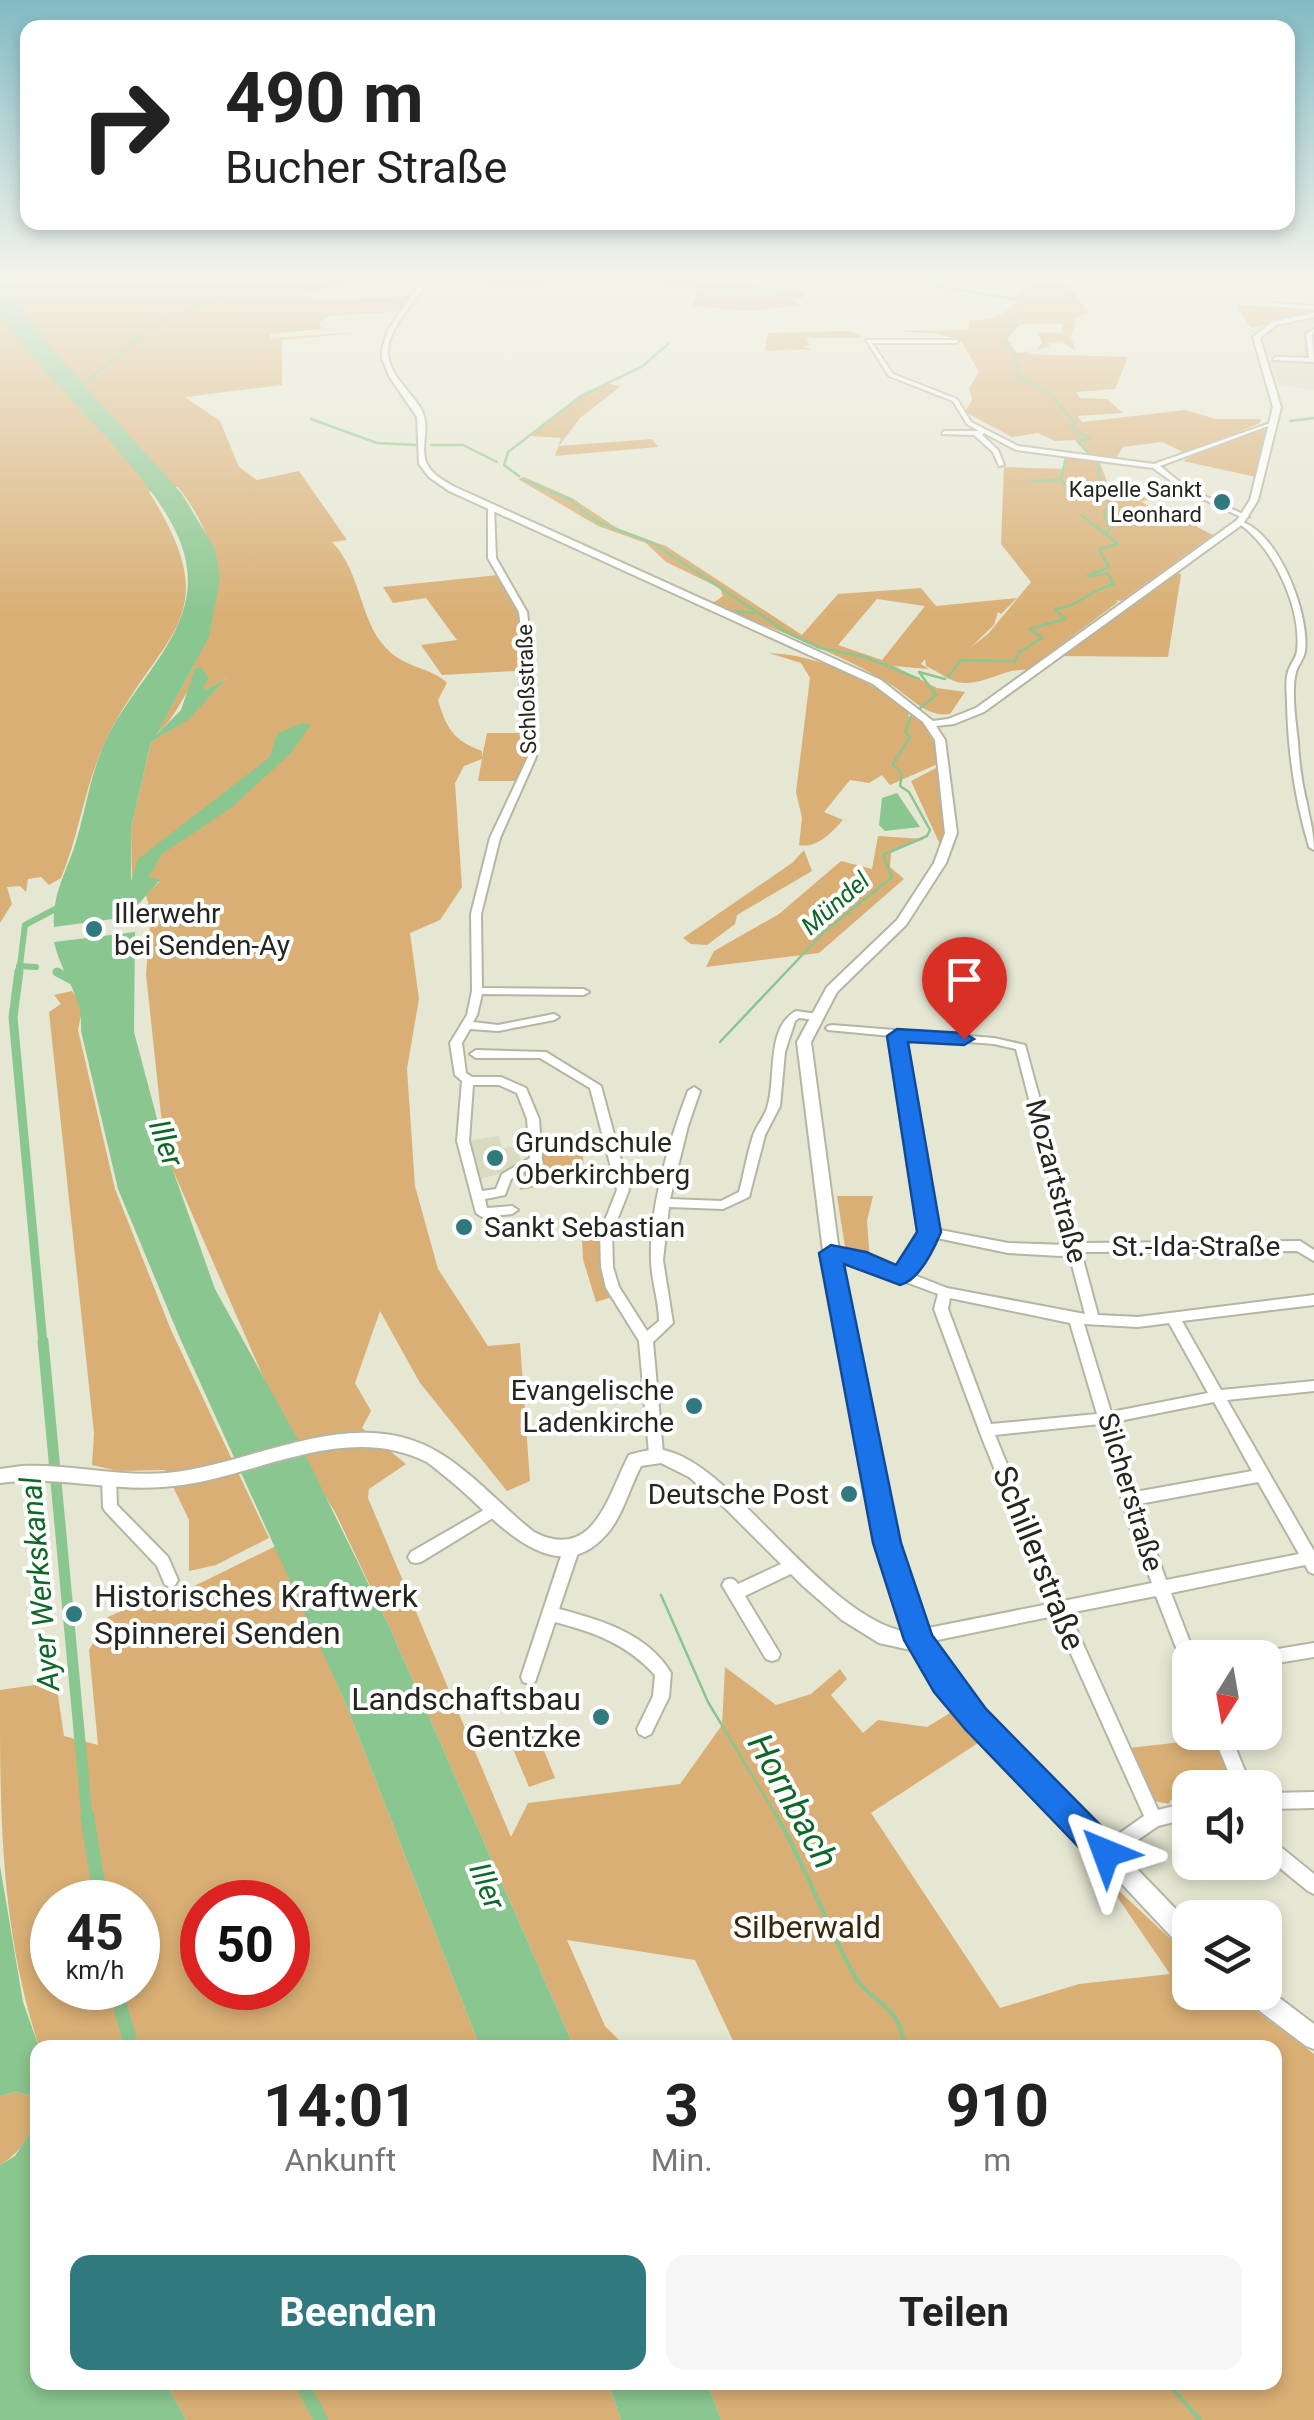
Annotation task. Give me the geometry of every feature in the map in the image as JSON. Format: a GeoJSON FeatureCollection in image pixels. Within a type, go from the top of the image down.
{"type":"FeatureCollection","features":[{"type":"Feature","properties":{"kind":"main road"},"geometry":{"type":"LineString","coordinates":[[403,389],[420,417],[425,467],[440,482],[877,682],[911,706],[940,740]]}},
{"type":"Feature","properties":{"kind":"main road"},"geometry":{"type":"LineString","coordinates":[[1172,1921],[976,1719],[908,1611],[876,1490],[831,1253],[808,1058],[817,1017],[847,973],[902,922],[946,850],[951,826],[939,732],[1243,520],[1254,500],[1274,422],[1275,389]]}},
{"type":"Feature","properties":{"kind":"main road"},"geometry":{"type":"LineString","coordinates":[[926,720],[968,715]]}},
{"type":"Feature","properties":{"kind":"main road"},"geometry":{"type":"LineString","coordinates":[[926,720],[948,723]]}},
{"type":"Feature","properties":{"kind":"main road"},"geometry":{"type":"LineString","coordinates":[[0,1476],[41,1469],[109,1478],[171,1480],[362,1439],[397,1442],[434,1456],[527,1538],[544,1547],[572,1547],[607,1524],[635,1460],[656,1453],[674,1458],[704,1481],[794,1565],[882,1636],[903,1646],[925,1638]]}},
{"type":"Feature","properties":{"kind":"main road"},"geometry":{"type":"LineString","coordinates":[[882,1636],[900,1630],[908,1611]]}},
{"type":"Feature","properties":{"kind":"main road"},"geometry":{"type":"LineString","coordinates":[[1277,2010],[1314,2038]]}},
{"type":"Feature","properties":{"kind":"street"},"geometry":{"type":"LineString","coordinates":[[923,389],[956,400],[969,422],[996,451],[1001,465]]}},
{"type":"Feature","properties":{"kind":"street"},"geometry":{"type":"LineString","coordinates":[[944,432],[981,433],[1016,448],[1155,466],[1274,422]]}},
{"type":"Feature","properties":{"kind":"street"},"geometry":{"type":"LineString","coordinates":[[1155,466],[1184,488],[1243,520],[1272,553],[1289,584],[1302,650],[1291,676],[1302,812],[1314,846]]}},
{"type":"Feature","properties":{"kind":"street","name":"Schloßstraße"},"geometry":{"type":"LineString","coordinates":[[478,1196],[463,1142],[468,1081],[461,1075],[456,1054],[477,991],[476,914],[495,838],[532,756],[522,672],[526,646],[522,612],[492,558],[491,507]]}},
{"type":"Feature","properties":{"kind":"street"},"geometry":{"type":"LineString","coordinates":[[477,991],[584,992]]}},
{"type":"Feature","properties":{"kind":"street"},"geometry":{"type":"LineString","coordinates":[[666,1203],[722,1206],[746,1194],[759,1134],[774,1106],[777,1065],[790,1020],[796,1014],[817,1017]]}},
{"type":"Feature","properties":{"kind":"street"},"geometry":{"type":"LineString","coordinates":[[512,1210],[482,1213],[478,1196],[501,1192],[506,1177],[536,1160],[536,1136],[522,1091],[501,1081],[468,1081],[476,1054],[464,1027],[498,1028],[554,1018]]}},
{"type":"Feature","properties":{"kind":"street"},"geometry":{"type":"LineString","coordinates":[[832,1028],[897,1036],[929,1232],[900,1277]]}},
{"type":"Feature","properties":{"kind":"street","name":"Mozartstraße"},"geometry":{"type":"LineString","coordinates":[[897,1036],[1018,1044],[1094,1320]]}},
{"type":"Feature","properties":{"kind":"street"},"geometry":{"type":"LineString","coordinates":[[476,1054],[542,1054],[596,1086],[623,1190],[606,1233],[607,1268],[613,1288],[646,1340],[656,1453]]}},
{"type":"Feature","properties":{"kind":"street"},"geometry":{"type":"LineString","coordinates":[[646,1340],[666,1323],[656,1261],[684,1113],[694,1091]]}},
{"type":"Feature","properties":{"kind":"street","name":"St.-Ida-Straße"},"geometry":{"type":"LineString","coordinates":[[929,1232],[1008,1248],[1300,1246],[1314,1256]]}},
{"type":"Feature","properties":{"kind":"street"},"geometry":{"type":"LineString","coordinates":[[831,1253],[858,1258],[945,1292],[1094,1320],[1173,1318],[1314,1300]]}},
{"type":"Feature","properties":{"kind":"street","name":"Schillerstraße"},"geometry":{"type":"LineString","coordinates":[[945,1292],[941,1309],[987,1430],[1060,1610],[1154,1819]]}},
{"type":"Feature","properties":{"kind":"street","name":"Silcherstraße"},"geometry":{"type":"LineString","coordinates":[[1076,1318],[1132,1499],[1181,1640]]}},
{"type":"Feature","properties":{"kind":"street"},"geometry":{"type":"LineString","coordinates":[[925,1638],[1162,1589],[1167,1584],[1312,1560],[1216,1400],[1173,1318]]}},
{"type":"Feature","properties":{"kind":"street"},"geometry":{"type":"LineString","coordinates":[[987,1430],[1108,1418],[1314,1386]]}},
{"type":"Feature","properties":{"kind":"street"},"geometry":{"type":"LineString","coordinates":[[1132,1499],[1260,1476]]}},
{"type":"Feature","properties":{"kind":"street"},"geometry":{"type":"LineString","coordinates":[[109,1478],[110,1507],[163,1562],[170,1580]]}},
{"type":"Feature","properties":{"kind":"street"},"geometry":{"type":"LineString","coordinates":[[416,1557],[496,1509]]}},
{"type":"Feature","properties":{"kind":"street"},"geometry":{"type":"LineString","coordinates":[[529,1677],[572,1547]]}},
{"type":"Feature","properties":{"kind":"street"},"geometry":{"type":"LineString","coordinates":[[772,1654],[732,1589],[794,1565]]}},
{"type":"Feature","properties":{"kind":"street"},"geometry":{"type":"LineString","coordinates":[[552,1614],[624,1635],[645,1651],[663,1673],[661,1697],[646,1729]]}},
{"type":"Feature","properties":{"kind":"street"},"geometry":{"type":"LineString","coordinates":[[1282,1655],[1314,1650]]}},
{"type":"Feature","properties":{"kind":"street"},"geometry":{"type":"LineString","coordinates":[[1282,1801],[1314,1800]]}},
{"type":"Feature","properties":{"kind":"street"},"geometry":{"type":"LineString","coordinates":[[1106,1853],[1154,1819],[1172,1814]]}},
{"type":"Feature","properties":{"kind":"street"},"geometry":{"type":"LineString","coordinates":[[1282,1859],[1314,1885]]}},
{"type":"Feature","properties":{"kind":"shaded area","name":"Grundschule Oberkirchberg"},"geometry":{"type":"Polygon","coordinates":[[[499,1136],[502,1148],[518,1146],[521,1167],[475,1181],[467,1141],[499,1136]]]}},
{"type":"Feature","properties":{"kind":"green space","name":"Silberwald"},"geometry":{"type":"Polygon","coordinates":[[[0,389],[250,389],[185,397],[220,421],[239,467],[257,480],[299,471],[347,540],[332,542],[349,568],[377,637],[393,655],[447,683],[438,700],[448,726],[458,738],[482,751],[482,757],[487,733],[527,733],[529,755],[516,781],[478,781],[482,759],[464,766],[455,783],[462,887],[440,920],[410,933],[419,999],[407,1069],[415,1186],[438,1269],[488,1346],[520,1343],[530,1481],[507,1491],[420,1383],[380,1311],[355,1383],[371,1411],[362,1428],[406,1464],[369,1489],[368,1498],[511,1837],[528,1803],[680,1784],[722,1725],[725,1667],[776,1705],[811,1694],[840,1669],[847,1679],[831,1695],[863,1733],[878,1720],[927,1727],[950,1713],[978,1743],[871,1813],[1000,2008],[1079,1984],[1170,1974],[1103,1876],[1172,1940],[1172,2010],[1255,2010],[1314,2054],[1314,2420],[721,2420],[710,2390],[1282,2390],[1282,2040],[733,2040],[695,1960],[567,1940],[605,2026],[619,2040],[571,2040],[389,1626],[336,1514],[289,1436],[165,1152],[146,974],[151,914],[146,895],[160,881],[148,878],[162,854],[290,754],[298,738],[277,734],[271,757],[172,834],[132,888],[131,828],[151,742],[187,720],[227,678],[206,690],[202,687],[208,679],[202,675],[155,735],[203,642],[213,613],[216,583],[212,553],[200,521],[178,487],[149,492],[173,535],[184,569],[185,598],[178,623],[107,738],[61,878],[49,885],[41,877],[28,879],[26,892],[20,886],[7,887],[12,904],[0,923],[0,389]]]}},
{"type":"Feature","properties":{"kind":"green space"},"geometry":{"type":"Polygon","coordinates":[[[597,389],[617,389],[580,418],[559,446],[652,439],[658,447],[555,456],[561,438],[531,436],[581,396],[597,389]]]}},
{"type":"Feature","properties":{"kind":"green space"},"geometry":{"type":"Polygon","coordinates":[[[969,389],[1115,389],[1076,392],[1080,398],[1107,399],[1123,413],[1077,416],[1082,422],[1185,410],[1216,419],[1261,419],[1260,423],[1187,454],[1162,442],[1123,447],[1114,461],[1090,455],[1076,440],[1055,441],[1038,433],[1012,437],[965,412],[972,400],[969,389]]]}},
{"type":"Feature","properties":{"kind":"green space"},"geometry":{"type":"Polygon","coordinates":[[[1271,424],[1256,477],[1183,461],[1218,441],[1271,424]]]}},
{"type":"Feature","properties":{"kind":"green space"},"geometry":{"type":"Polygon","coordinates":[[[1067,454],[1099,461],[1108,484],[1153,489],[1165,498],[1141,501],[1178,513],[1173,516],[1176,519],[1196,522],[1197,527],[1213,535],[1121,601],[1115,600],[1118,602],[1027,670],[964,683],[926,666],[925,659],[921,664],[929,669],[894,666],[937,688],[965,692],[950,714],[933,713],[848,661],[713,603],[723,596],[720,588],[666,562],[646,543],[598,526],[518,479],[524,477],[572,498],[620,530],[666,546],[802,635],[838,594],[921,588],[936,606],[1017,598],[1001,614],[998,612],[994,625],[971,647],[988,634],[1031,582],[1001,544],[1004,467],[1065,469],[1067,454]],[[877,599],[838,645],[882,660],[925,606],[877,599]]]}},
{"type":"Feature","properties":{"kind":"green space"},"geometry":{"type":"Polygon","coordinates":[[[1176,571],[1181,575],[1168,657],[1056,656],[1176,571]]]}},
{"type":"Feature","properties":{"kind":"green space"},"geometry":{"type":"Polygon","coordinates":[[[498,575],[519,619],[522,654],[521,668],[516,671],[442,675],[421,645],[457,640],[426,598],[393,603],[383,587],[498,575]]]}},
{"type":"Feature","properties":{"kind":"green space"},"geometry":{"type":"Polygon","coordinates":[[[769,653],[825,664],[877,689],[910,712],[908,716],[919,718],[938,749],[940,763],[890,785],[882,775],[869,783],[850,780],[824,812],[843,820],[818,842],[799,845],[802,818],[796,792],[810,678],[801,663],[769,653]]]}},
{"type":"Feature","properties":{"kind":"green space"},"geometry":{"type":"Polygon","coordinates":[[[942,767],[947,829],[942,849],[911,781],[942,767]]]}},
{"type":"Feature","properties":{"kind":"green space"},"geometry":{"type":"Polygon","coordinates":[[[878,836],[924,839],[891,852],[890,867],[904,879],[819,953],[706,967],[714,951],[779,914],[841,861],[872,869],[878,836]]]}},
{"type":"Feature","properties":{"kind":"green space"},"geometry":{"type":"Polygon","coordinates":[[[804,850],[812,871],[737,915],[735,924],[707,945],[691,944],[683,938],[792,863],[804,850]]]}},
{"type":"Feature","properties":{"kind":"green space"},"geometry":{"type":"Polygon","coordinates":[[[72,991],[83,1006],[78,1030],[115,1189],[171,1330],[269,1538],[216,1565],[189,1571],[189,1520],[165,1470],[118,1471],[92,1465],[94,1433],[49,1012],[61,1004],[54,995],[72,991]]]}},
{"type":"Feature","properties":{"kind":"green space"},"geometry":{"type":"Polygon","coordinates":[[[582,1144],[584,1170],[550,1173],[550,1185],[519,1190],[529,1177],[519,1174],[541,1161],[541,1146],[582,1144]]]}},
{"type":"Feature","properties":{"kind":"green space"},"geometry":{"type":"Polygon","coordinates":[[[837,1196],[873,1196],[867,1221],[870,1260],[845,1247],[837,1196]]]}},
{"type":"Feature","properties":{"kind":"green space"},"geometry":{"type":"Polygon","coordinates":[[[581,1221],[603,1221],[600,1253],[612,1297],[596,1302],[583,1259],[581,1221]]]}},
{"type":"Feature","properties":{"kind":"green space"},"geometry":{"type":"Polygon","coordinates":[[[276,1546],[345,1702],[477,2040],[37,2040],[16,1957],[5,1870],[0,1690],[56,1682],[64,1736],[98,1745],[89,1650],[108,1617],[163,1592],[190,1588],[276,1546]]]}},
{"type":"Feature","properties":{"kind":"green space"},"geometry":{"type":"Polygon","coordinates":[[[537,1733],[555,1778],[529,1787],[510,1742],[537,1733]]]}},
{"type":"Feature","properties":{"kind":"green space"},"geometry":{"type":"Polygon","coordinates":[[[1172,1743],[1172,1750],[1223,1750],[1232,1770],[1172,1770],[1169,1804],[1154,1801],[1129,1748],[1172,1743]]]}},
{"type":"Feature","properties":{"kind":"green space"},"geometry":{"type":"Polygon","coordinates":[[[16,2092],[30,2095],[28,2136],[0,2165],[0,2096],[16,2092]]]}},
{"type":"Feature","properties":{"kind":"green space"},"geometry":{"type":"Polygon","coordinates":[[[170,2390],[610,2390],[621,2420],[186,2420],[170,2390]]]}},
{"type":"Feature","properties":{"kind":"water"},"geometry":{"type":"Polygon","coordinates":[[[62,389],[88,389],[182,494],[215,549],[220,579],[209,637],[156,735],[181,710],[195,669],[201,667],[209,679],[203,687],[206,690],[227,678],[188,720],[151,742],[131,828],[131,881],[138,859],[270,757],[277,734],[302,723],[311,725],[290,754],[231,808],[162,854],[149,877],[160,880],[134,909],[135,916],[54,927],[57,896],[101,751],[171,639],[188,588],[186,559],[174,528],[121,454],[62,389]]]}},
{"type":"Feature","properties":{"kind":"water"},"geometry":{"type":"Polygon","coordinates":[[[897,793],[920,827],[885,831],[879,825],[882,798],[897,793]]]}},
{"type":"Feature","properties":{"kind":"water"},"geometry":{"type":"Polygon","coordinates":[[[135,932],[134,1032],[164,1145],[215,1289],[298,1440],[389,1626],[571,2040],[477,2040],[345,1702],[179,1336],[118,1189],[81,1031],[79,1006],[54,942],[135,932]]]}},
{"type":"Feature","properties":{"kind":"water"},"geometry":{"type":"Polygon","coordinates":[[[0,1866],[23,2002],[37,2040],[30,2040],[30,2095],[16,2092],[0,2096],[0,1866]]]}},
{"type":"Feature","properties":{"kind":"water"},"geometry":{"type":"Polygon","coordinates":[[[30,2134],[30,2390],[170,2390],[186,2420],[0,2420],[0,2165],[15,2156],[30,2134]]]}},
{"type":"Feature","properties":{"kind":"water"},"geometry":{"type":"Polygon","coordinates":[[[610,2390],[710,2390],[721,2420],[621,2420],[610,2390]]]}},
{"type":"Feature","properties":{"kind":"waterway"},"geometry":{"type":"LineString","coordinates":[[519,476],[504,465],[508,452],[596,389]]}},
{"type":"Feature","properties":{"kind":"waterway","name":"Hornbach"},"geometry":{"type":"LineString","coordinates":[[1041,389],[1075,423],[1071,427],[1090,439],[1077,441],[1090,455]]}},
{"type":"Feature","properties":{"kind":"waterway"},"geometry":{"type":"LineString","coordinates":[[1290,421],[1314,418]]}},
{"type":"Feature","properties":{"kind":"waterway"},"geometry":{"type":"LineString","coordinates":[[311,419],[377,443],[417,445]]}},
{"type":"Feature","properties":{"kind":"waterway"},"geometry":{"type":"LineString","coordinates":[[431,445],[463,445],[497,462]]}},
{"type":"Feature","properties":{"kind":"waterway"},"geometry":{"type":"LineString","coordinates":[[1066,457],[1061,479],[1068,491],[1083,492]]}},
{"type":"Feature","properties":{"kind":"waterway","name":"Mündel"},"geometry":{"type":"LineString","coordinates":[[1097,461],[1103,492]]}},
{"type":"Feature","properties":{"kind":"waterway"},"geometry":{"type":"LineString","coordinates":[[522,479],[571,500],[595,521],[653,543],[788,633],[820,648],[865,657],[919,679]]}},
{"type":"Feature","properties":{"kind":"waterway"},"geometry":{"type":"LineString","coordinates":[[1032,481],[1061,480]]}},
{"type":"Feature","properties":{"kind":"waterway"},"geometry":{"type":"LineString","coordinates":[[1086,491],[1103,492]]}},
{"type":"Feature","properties":{"kind":"waterway","name":"Mündel"},"geometry":{"type":"LineString","coordinates":[[1103,492],[1111,505],[1104,514],[1110,528],[1106,534]]}},
{"type":"Feature","properties":{"kind":"waterway","name":"Mündel"},"geometry":{"type":"LineString","coordinates":[[948,677],[961,660],[1015,661],[1019,652],[1042,638],[1030,629],[1065,619],[1055,609],[1114,584],[1108,574],[1087,576],[1109,567],[1099,549],[1118,544],[1081,515]]}},
{"type":"Feature","properties":{"kind":"waterway"},"geometry":{"type":"LineString","coordinates":[[730,611],[753,613]]}},
{"type":"Feature","properties":{"kind":"waterway","name":"Mündel"},"geometry":{"type":"LineString","coordinates":[[919,709],[936,695],[919,672],[945,679]]}},
{"type":"Feature","properties":{"kind":"waterway","name":"Mündel"},"geometry":{"type":"LineString","coordinates":[[720,1042],[823,933],[892,877],[883,855],[927,836],[930,830],[909,792],[900,786],[902,774],[893,764],[910,737],[905,732],[912,714]]}},
{"type":"Feature","properties":{"kind":"waterway","name":"Iller"},"geometry":{"type":"LineString","coordinates":[[93,904],[96,956]]}},
{"type":"Feature","properties":{"kind":"waterway","name":"Ayer Werkskanal"},"geometry":{"type":"LineString","coordinates":[[20,966],[25,925],[61,906]]}},
{"type":"Feature","properties":{"kind":"waterway","name":"Ayer Werkskanal"},"geometry":{"type":"LineString","coordinates":[[19,973],[20,966]]}},
{"type":"Feature","properties":{"kind":"waterway"},"geometry":{"type":"LineString","coordinates":[[20,966],[36,967]]}},
{"type":"Feature","properties":{"kind":"waterway","name":"Ayer Werkskanal"},"geometry":{"type":"LineString","coordinates":[[19,971],[13,1017],[43,1344]]}},
{"type":"Feature","properties":{"kind":"waterway"},"geometry":{"type":"LineString","coordinates":[[57,972],[76,982]]}},
{"type":"Feature","properties":{"kind":"waterway","name":"Ayer Werkskanal"},"geometry":{"type":"LineString","coordinates":[[43,1341],[87,1817]]}},
{"type":"Feature","properties":{"kind":"waterway","name":"Hornbach"},"geometry":{"type":"LineString","coordinates":[[661,1595],[708,1702],[777,1817]]}},
{"type":"Feature","properties":{"kind":"waterway","name":"Ayer Werkskanal"},"geometry":{"type":"LineString","coordinates":[[87,1815],[97,1880]]}},
{"type":"Feature","properties":{"kind":"waterway","name":"Hornbach"},"geometry":{"type":"LineString","coordinates":[[776,1815],[854,1975],[891,2012],[903,2040]]}},
{"type":"Feature","properties":{"kind":"waterway","name":"Ayer Werkskanal"},"geometry":{"type":"LineString","coordinates":[[121,2010],[130,2040]]}},
{"type":"Feature","properties":{"kind":"waterway","name":"Ayer Werkskanal"},"geometry":{"type":"LineString","coordinates":[[305,2390],[321,2420]]}},
{"type":"Feature","properties":{"kind":"waterway","name":"Hornbach"},"geometry":{"type":"LineString","coordinates":[[1174,2390],[1200,2420]]}},
{"type":"Feature","properties":{"kind":"place","name":"Kapelle Sankt Leonhard"},"geometry":{"type":"Point","coordinates":[1222,502]}},
{"type":"Feature","properties":{"kind":"place","name":"Illerwehr bei Senden-Ay"},"geometry":{"type":"Point","coordinates":[94,929]}},
{"type":"Feature","properties":{"kind":"place","name":"Grundschule Oberkirchberg"},"geometry":{"type":"Point","coordinates":[495,1158]}},
{"type":"Feature","properties":{"kind":"place","name":"Sankt Sebastian"},"geometry":{"type":"Point","coordinates":[464,1227]}},
{"type":"Feature","properties":{"kind":"place","name":"Evangelische Ladenkirche"},"geometry":{"type":"Point","coordinates":[694,1406]}},
{"type":"Feature","properties":{"kind":"place","name":"Deutsche Post"},"geometry":{"type":"Point","coordinates":[849,1494]}},
{"type":"Feature","properties":{"kind":"place","name":"Historisches Kraftwerk Spinnerei Senden"},"geometry":{"type":"Point","coordinates":[74,1614]}},
{"type":"Feature","properties":{"kind":"place","name":"Landschaftsbau Gentzke"},"geometry":{"type":"Point","coordinates":[601,1717]}},
{"type":"Feature","properties":{"kind":"route"},"geometry":{"type":"LineString","coordinates":[[964,1039],[897,1036],[929,1232],[923,1247],[900,1277],[858,1258],[831,1253],[832,1259],[887,1543],[919,1640],[945,1682],[976,1719],[1106,1853]]}}]}
